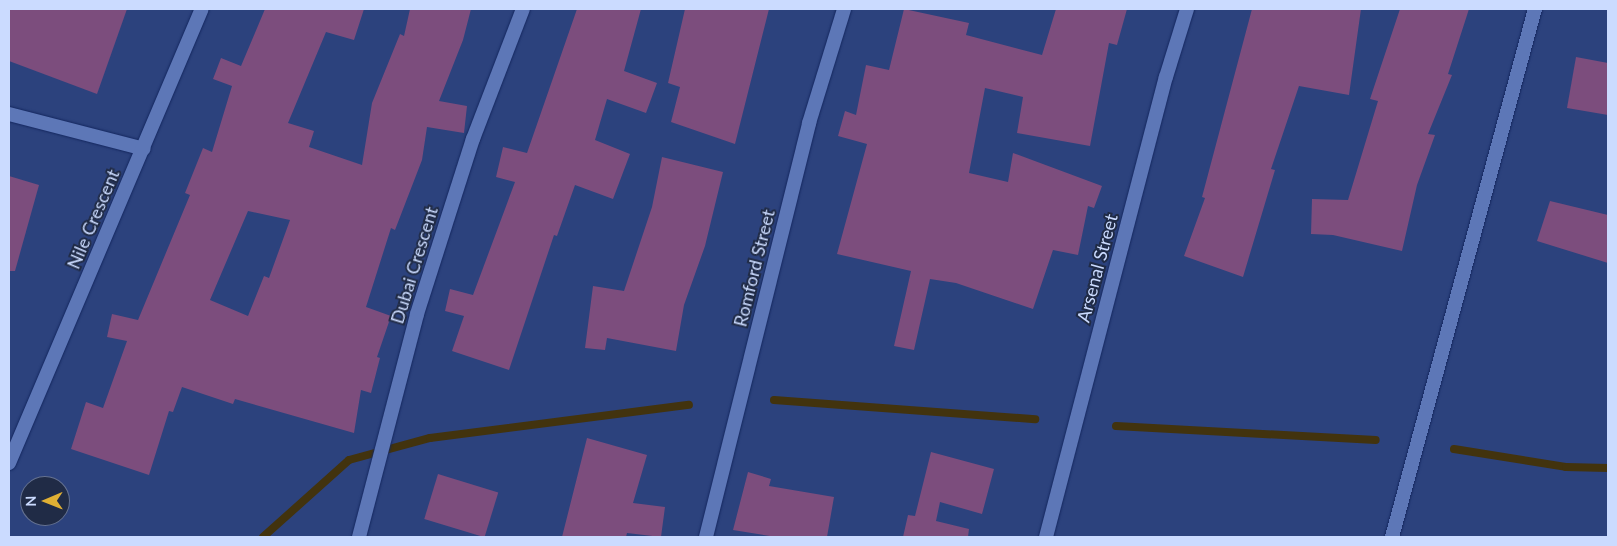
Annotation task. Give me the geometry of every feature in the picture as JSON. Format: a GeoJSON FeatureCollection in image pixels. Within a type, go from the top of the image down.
{"type":"FeatureCollection","features":[{"type":"Feature","properties":{"kind":"street","name":"Nile Crescent"},"geometry":{"type":"LineString","coordinates":[[9,463],[13,441],[144,149],[202,9]]}},
{"type":"Feature","properties":{"kind":"street","name":"Dubai Crescent"},"geometry":{"type":"LineString","coordinates":[[359,537],[417,314],[473,139],[523,9]]}},
{"type":"Feature","properties":{"kind":"street","name":"Romford Street"},"geometry":{"type":"LineString","coordinates":[[706,537],[809,123],[844,9]]}},
{"type":"Feature","properties":{"kind":"street","name":"Arsenal Street"},"geometry":{"type":"LineString","coordinates":[[1046,537],[1187,9]]}},
{"type":"Feature","properties":{"kind":"street"},"geometry":{"type":"LineString","coordinates":[[1392,537],[1535,9]]}},
{"type":"Feature","properties":{"kind":"street"},"geometry":{"type":"LineString","coordinates":[[9,114],[144,149]]}},
{"type":"Feature","properties":{"kind":"building"},"geometry":{"type":"Polygon","coordinates":[[[9,9],[127,9],[97,94],[9,61],[9,9]]]}},
{"type":"Feature","properties":{"kind":"building"},"geometry":{"type":"Polygon","coordinates":[[[265,9],[364,9],[354,40],[326,32],[288,123],[314,131],[309,147],[362,165],[372,103],[400,34],[404,36],[410,9],[471,9],[463,40],[439,101],[467,106],[464,133],[427,127],[422,160],[395,230],[391,228],[366,307],[391,316],[377,357],[380,358],[371,393],[361,390],[354,433],[235,399],[233,404],[182,387],[173,412],[169,411],[149,475],[71,449],[86,402],[103,408],[127,341],[107,337],[112,314],[138,320],[190,195],[185,193],[203,148],[212,152],[232,86],[213,79],[221,58],[241,66],[265,9]],[[248,211],[210,300],[248,316],[264,276],[269,278],[290,220],[248,211]]]}},
{"type":"Feature","properties":{"kind":"building"},"geometry":{"type":"Polygon","coordinates":[[[577,9],[641,9],[624,71],[657,83],[646,113],[607,99],[595,140],[630,154],[613,199],[575,185],[557,236],[554,235],[509,370],[452,351],[464,316],[445,311],[450,289],[473,295],[515,182],[496,177],[503,147],[527,153],[577,9]]]}},
{"type":"Feature","properties":{"kind":"building"},"geometry":{"type":"Polygon","coordinates":[[[685,9],[769,9],[735,144],[671,122],[680,87],[668,83],[685,9]]]}},
{"type":"Feature","properties":{"kind":"building"},"geometry":{"type":"Polygon","coordinates":[[[904,9],[969,23],[966,35],[1042,55],[1056,9],[1127,9],[1117,45],[1109,43],[1090,146],[1017,133],[1023,97],[985,88],[969,173],[1008,182],[1013,153],[1102,186],[1094,208],[1088,206],[1078,255],[1053,250],[1033,309],[956,283],[930,279],[914,350],[894,346],[911,271],[837,254],[867,144],[838,136],[845,111],[856,115],[866,65],[889,70],[904,9]]]}},
{"type":"Feature","properties":{"kind":"building"},"geometry":{"type":"Polygon","coordinates":[[[1252,9],[1361,9],[1349,95],[1299,86],[1271,169],[1275,170],[1243,277],[1184,256],[1205,198],[1202,197],[1252,9]]]}},
{"type":"Feature","properties":{"kind":"building"},"geometry":{"type":"Polygon","coordinates":[[[1400,9],[1469,9],[1448,74],[1452,75],[1428,134],[1435,135],[1417,185],[1402,251],[1333,235],[1311,234],[1312,199],[1348,200],[1378,101],[1370,99],[1400,9]]]}},
{"type":"Feature","properties":{"kind":"building"},"geometry":{"type":"Polygon","coordinates":[[[1576,57],[1608,63],[1608,115],[1567,108],[1576,57]]]}},
{"type":"Feature","properties":{"kind":"building"},"geometry":{"type":"Polygon","coordinates":[[[662,157],[723,172],[705,246],[684,305],[676,351],[607,338],[605,350],[585,348],[593,286],[624,291],[652,207],[662,157]]]}},
{"type":"Feature","properties":{"kind":"building"},"geometry":{"type":"Polygon","coordinates":[[[9,176],[39,185],[15,271],[9,271],[9,176]]]}},
{"type":"Feature","properties":{"kind":"building"},"geometry":{"type":"Polygon","coordinates":[[[1550,201],[1608,215],[1608,263],[1537,241],[1550,201]]]}},
{"type":"Feature","properties":{"kind":"building"},"geometry":{"type":"Polygon","coordinates":[[[587,438],[647,455],[633,503],[665,507],[661,537],[627,533],[626,537],[562,537],[587,438]]]}},
{"type":"Feature","properties":{"kind":"building"},"geometry":{"type":"Polygon","coordinates":[[[931,452],[994,469],[982,514],[940,502],[936,521],[969,529],[968,537],[903,537],[908,515],[915,516],[931,452]]]}},
{"type":"Feature","properties":{"kind":"building"},"geometry":{"type":"Polygon","coordinates":[[[748,472],[771,479],[769,486],[834,497],[827,537],[776,537],[733,530],[748,472]]]}},
{"type":"Feature","properties":{"kind":"building"},"geometry":{"type":"Polygon","coordinates":[[[438,474],[498,492],[485,537],[424,519],[438,474]]]}},
{"type":"Feature","properties":{"kind":"waterway"},"geometry":{"type":"LineString","coordinates":[[774,400],[1035,419]]}},
{"type":"Feature","properties":{"kind":"waterway"},"geometry":{"type":"LineString","coordinates":[[263,537],[349,460],[430,438],[689,405]]}},
{"type":"Feature","properties":{"kind":"waterway"},"geometry":{"type":"LineString","coordinates":[[1116,426],[1376,440]]}},
{"type":"Feature","properties":{"kind":"waterway"},"geometry":{"type":"LineString","coordinates":[[1454,449],[1566,467],[1608,468]]}}]}
